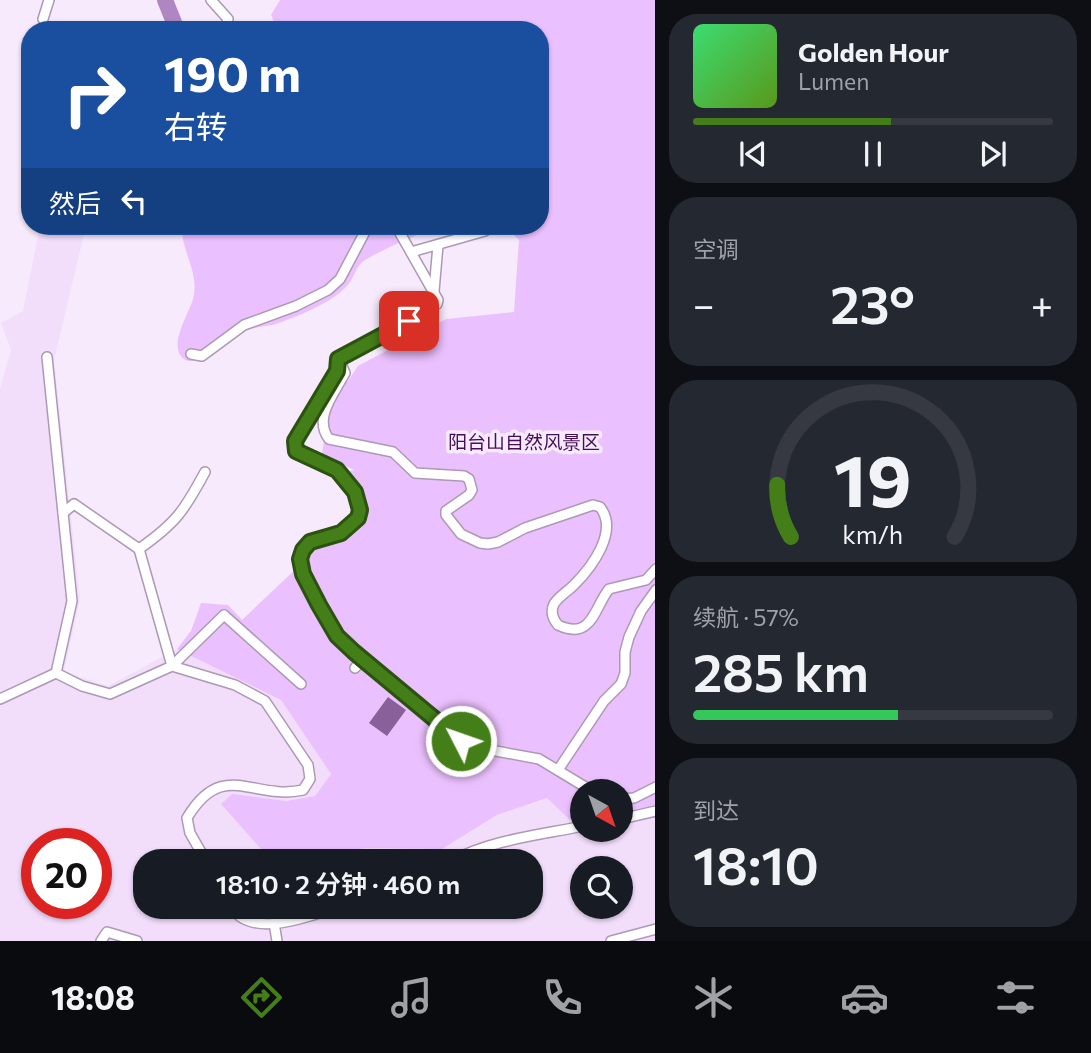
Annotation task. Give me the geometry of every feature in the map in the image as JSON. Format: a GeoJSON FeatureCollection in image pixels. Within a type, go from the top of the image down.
{"type":"FeatureCollection","features":[{"type":"Feature","properties":{"kind":"street"},"geometry":{"type":"LineString","coordinates":[[43,19],[49,0]]}},
{"type":"Feature","properties":{"kind":"street"},"geometry":{"type":"LineString","coordinates":[[211,0],[227,21]]}},
{"type":"Feature","properties":{"kind":"street"},"geometry":{"type":"LineString","coordinates":[[191,354],[202,356],[244,325],[296,306],[328,290],[340,279],[363,235]]}},
{"type":"Feature","properties":{"kind":"street"},"geometry":{"type":"LineString","coordinates":[[338,359],[433,308],[438,300],[401,235]]}},
{"type":"Feature","properties":{"kind":"street"},"geometry":{"type":"LineString","coordinates":[[411,252],[472,235]]}},
{"type":"Feature","properties":{"kind":"street"},"geometry":{"type":"LineString","coordinates":[[434,293],[438,245]]}},
{"type":"Feature","properties":{"kind":"street"},"geometry":{"type":"LineString","coordinates":[[47,357],[72,601],[57,673]]}},
{"type":"Feature","properties":{"kind":"street"},"geometry":{"type":"LineString","coordinates":[[338,359],[345,373],[321,423],[322,430],[329,439],[393,452],[415,473],[464,476],[469,479],[472,490],[469,495],[446,511],[448,521],[461,534],[480,543],[498,542],[525,528],[593,505],[600,507],[607,516],[604,540],[585,573],[554,603],[552,616],[558,625],[574,629],[586,626],[592,621],[609,589],[646,580],[655,569]]}},
{"type":"Feature","properties":{"kind":"street"},"geometry":{"type":"LineString","coordinates":[[338,359],[337,371],[295,441],[296,451],[337,470],[355,492],[360,510],[358,518],[341,533],[310,542],[300,559],[308,584],[337,636],[469,746],[539,759],[573,779]]}},
{"type":"Feature","properties":{"kind":"street"},"geometry":{"type":"LineString","coordinates":[[139,550],[171,527],[187,506],[205,472]]}},
{"type":"Feature","properties":{"kind":"street"},"geometry":{"type":"LineString","coordinates":[[63,513],[74,504],[139,550],[172,666]]}},
{"type":"Feature","properties":{"kind":"street"},"geometry":{"type":"LineString","coordinates":[[558,770],[604,701],[621,684],[629,637],[640,611],[655,590]]}},
{"type":"Feature","properties":{"kind":"street"},"geometry":{"type":"LineString","coordinates":[[57,673],[82,686],[110,694],[172,666],[224,615],[301,684]]}},
{"type":"Feature","properties":{"kind":"street"},"geometry":{"type":"LineString","coordinates":[[355,668],[363,659]]}},
{"type":"Feature","properties":{"kind":"street"},"geometry":{"type":"LineString","coordinates":[[172,666],[214,677],[265,701],[308,765],[310,779],[303,790],[287,793],[222,785],[209,790],[187,818],[190,832],[199,849]]}},
{"type":"Feature","properties":{"kind":"street"},"geometry":{"type":"LineString","coordinates":[[0,699],[57,673]]}},
{"type":"Feature","properties":{"kind":"street"},"geometry":{"type":"LineString","coordinates":[[634,798],[655,787]]}},
{"type":"Feature","properties":{"kind":"street"},"geometry":{"type":"LineString","coordinates":[[634,816],[655,811]]}},
{"type":"Feature","properties":{"kind":"street"},"geometry":{"type":"LineString","coordinates":[[484,849],[570,829]]}},
{"type":"Feature","properties":{"kind":"street"},"geometry":{"type":"LineString","coordinates":[[242,919],[254,924],[299,919]]}},
{"type":"Feature","properties":{"kind":"street"},"geometry":{"type":"LineString","coordinates":[[274,923],[277,941]]}},
{"type":"Feature","properties":{"kind":"street"},"geometry":{"type":"LineString","coordinates":[[611,941],[655,929]]}},
{"type":"Feature","properties":{"kind":"street"},"geometry":{"type":"LineString","coordinates":[[101,941],[107,932],[137,941]]}},
{"type":"Feature","properties":{"kind":"shaded area"},"geometry":{"type":"Polygon","coordinates":[[[38,235],[84,235],[54,360],[80,599],[64,672],[108,686],[177,649],[281,700],[331,774],[315,796],[286,801],[260,798],[221,804],[261,849],[133,849],[133,919],[543,919],[543,849],[442,849],[497,815],[548,798],[570,820],[570,842],[634,842],[634,810],[655,806],[655,941],[0,941],[0,388],[11,350],[1,323],[23,311],[38,235]]]}},
{"type":"Feature","properties":{"kind":"shaded area"},"geometry":{"type":"Polygon","coordinates":[[[367,848],[442,849],[357,849],[367,848]]]}},
{"type":"Feature","properties":{"kind":"green space","name":"阳台山自然风景区"},"geometry":{"type":"Polygon","coordinates":[[[280,0],[655,0],[655,806],[634,810],[634,779],[570,779],[570,820],[547,798],[497,815],[442,849],[261,849],[221,804],[232,794],[286,801],[315,796],[331,774],[281,700],[177,649],[191,631],[201,603],[228,605],[242,620],[300,565],[296,556],[307,541],[337,531],[357,511],[356,496],[338,474],[354,470],[322,454],[325,435],[319,429],[321,416],[338,389],[348,381],[358,366],[446,319],[514,312],[519,240],[514,235],[549,235],[549,21],[274,21],[271,15],[280,0]]]}},
{"type":"Feature","properties":{"kind":"green space"},"geometry":{"type":"Polygon","coordinates":[[[182,235],[416,235],[365,260],[347,286],[323,304],[276,324],[244,331],[204,357],[190,361],[179,353],[178,346],[178,338],[193,299],[194,289],[182,235]]]}},
{"type":"Feature","properties":{"kind":"building"},"geometry":{"type":"Polygon","coordinates":[[[388,697],[406,710],[387,736],[369,723],[388,697]]]}},
{"type":"Feature","properties":{"kind":"waterway"},"geometry":{"type":"LineString","coordinates":[[165,0],[173,21]]}},
{"type":"Feature","properties":{"kind":"route"},"geometry":{"type":"LineString","coordinates":[[409,321],[338,359],[337,371],[295,441],[296,451],[337,470],[355,492],[360,510],[358,518],[341,533],[310,542],[300,559],[303,574],[337,636],[461,741]]}}]}
